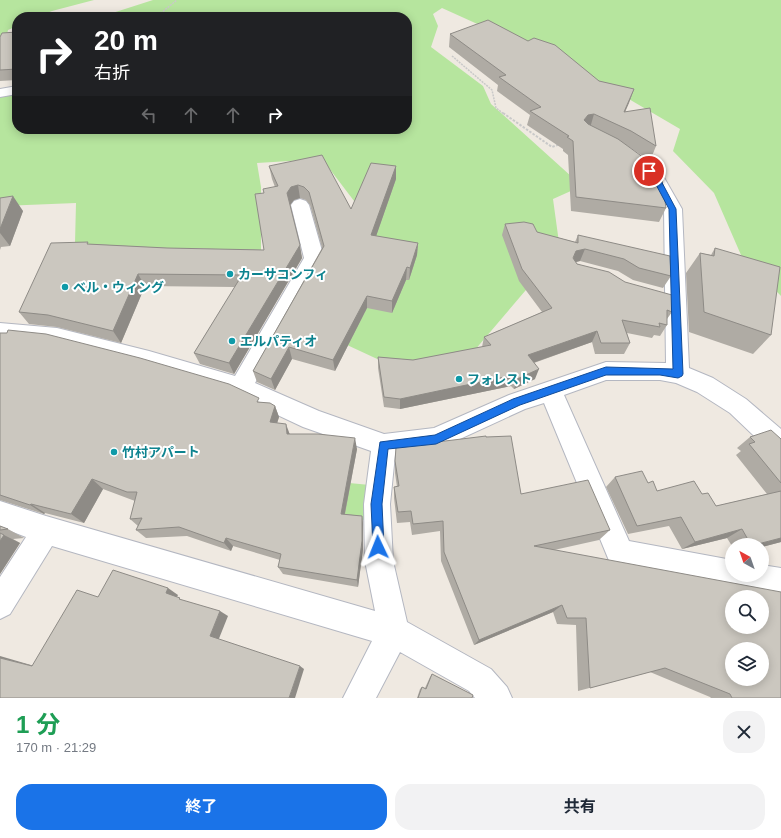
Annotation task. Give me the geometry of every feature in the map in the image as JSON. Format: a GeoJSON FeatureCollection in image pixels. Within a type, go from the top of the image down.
{"type":"FeatureCollection","features":[{"type":"Feature","properties":{"kind":"street"},"geometry":{"type":"LineString","coordinates":[[0,93],[12,91]]}},
{"type":"Feature","properties":{"kind":"street"},"geometry":{"type":"LineString","coordinates":[[630,156],[656,178],[673,209],[678,374]]}},
{"type":"Feature","properties":{"kind":"street"},"geometry":{"type":"LineString","coordinates":[[241,387],[314,258],[300,205]]}},
{"type":"Feature","properties":{"kind":"street"},"geometry":{"type":"LineString","coordinates":[[654,294],[676,300]]}},
{"type":"Feature","properties":{"kind":"street"},"geometry":{"type":"LineString","coordinates":[[0,331],[57,337],[149,360],[241,387],[312,419],[384,445],[436,440],[517,402],[606,371],[660,372],[678,374],[705,385],[738,406],[781,445]]}},
{"type":"Feature","properties":{"kind":"street"},"geometry":{"type":"LineString","coordinates":[[550,390],[620,553],[725,573]]}},
{"type":"Feature","properties":{"kind":"street"},"geometry":{"type":"LineString","coordinates":[[359,698],[394,632],[379,561],[377,504],[384,445]]}},
{"type":"Feature","properties":{"kind":"street"},"geometry":{"type":"LineString","coordinates":[[0,514],[46,530],[394,632],[480,680],[496,698]]}},
{"type":"Feature","properties":{"kind":"street"},"geometry":{"type":"LineString","coordinates":[[0,604],[46,530]]}},
{"type":"Feature","properties":{"kind":"street"},"geometry":{"type":"LineString","coordinates":[[769,581],[781,583]]}},
{"type":"Feature","properties":{"kind":"path"},"geometry":{"type":"LineString","coordinates":[[162,12],[177,0]]}},
{"type":"Feature","properties":{"kind":"path"},"geometry":{"type":"LineString","coordinates":[[452,56],[492,90],[496,108],[524,128],[530,130],[552,147],[567,142]]}},
{"type":"Feature","properties":{"kind":"green space"},"geometry":{"type":"Polygon","coordinates":[[[0,0],[94,0],[50,12],[12,12],[12,28],[8,30],[0,61],[0,0]]]}},
{"type":"Feature","properties":{"kind":"green space"},"geometry":{"type":"Polygon","coordinates":[[[153,0],[781,0],[781,296],[741,255],[714,193],[673,151],[680,129],[581,71],[442,8],[433,14],[438,26],[431,47],[483,86],[491,104],[582,186],[553,199],[560,250],[474,351],[388,364],[332,338],[364,214],[322,159],[257,163],[261,187],[261,255],[198,248],[123,251],[75,243],[76,203],[2,206],[0,208],[0,96],[12,94],[12,134],[412,134],[412,12],[116,12],[153,0]]]}},
{"type":"Feature","properties":{"kind":"green space"},"geometry":{"type":"Polygon","coordinates":[[[307,479],[370,485],[365,520],[299,514],[307,479]]]}},
{"type":"Feature","properties":{"kind":"building"},"geometry":{"type":"Polygon","coordinates":[[[488,20],[528,41],[534,38],[555,45],[599,81],[634,89],[624,112],[650,108],[656,146],[631,131],[594,114],[588,115],[584,120],[588,124],[618,139],[640,155],[654,168],[662,180],[666,208],[576,197],[573,141],[567,137],[569,136],[530,111],[541,107],[499,77],[506,75],[450,34],[488,20]]]}},
{"type":"Feature","properties":{"kind":"building"},"geometry":{"type":"Polygon","coordinates":[[[12,32],[12,69],[0,70],[0,37],[2,33],[12,32]]]}},
{"type":"Feature","properties":{"kind":"building"},"geometry":{"type":"Polygon","coordinates":[[[322,155],[351,209],[371,163],[396,166],[371,235],[418,243],[410,268],[407,267],[392,301],[367,296],[333,360],[289,347],[271,379],[253,371],[324,246],[309,192],[304,187],[298,185],[291,187],[287,193],[300,245],[229,363],[194,353],[242,275],[138,274],[113,331],[48,315],[19,312],[51,243],[88,242],[87,244],[167,248],[264,250],[255,194],[264,193],[263,189],[278,186],[269,166],[322,155]]]}},
{"type":"Feature","properties":{"kind":"building"},"geometry":{"type":"Polygon","coordinates":[[[13,196],[0,229],[0,198],[13,196]]]}},
{"type":"Feature","properties":{"kind":"building"},"geometry":{"type":"Polygon","coordinates":[[[524,222],[533,224],[537,232],[578,243],[578,235],[670,256],[671,276],[639,268],[624,259],[585,249],[576,251],[573,258],[577,264],[609,272],[625,282],[672,295],[672,312],[667,310],[667,325],[659,323],[660,327],[622,320],[630,343],[601,343],[597,331],[528,355],[539,369],[517,379],[514,375],[400,399],[384,397],[378,357],[413,360],[491,345],[484,337],[552,308],[522,269],[505,224],[524,222]]]}},
{"type":"Feature","properties":{"kind":"building"},"geometry":{"type":"Polygon","coordinates":[[[715,248],[780,267],[771,335],[704,312],[700,253],[714,256],[715,248]]]}},
{"type":"Feature","properties":{"kind":"building"},"geometry":{"type":"Polygon","coordinates":[[[8,330],[46,334],[140,358],[229,384],[259,398],[257,402],[270,403],[275,406],[270,422],[286,424],[287,434],[318,434],[355,438],[341,514],[362,516],[362,541],[357,580],[278,567],[281,554],[226,538],[224,543],[179,527],[136,530],[142,518],[130,519],[137,492],[127,492],[92,479],[71,514],[30,505],[0,495],[0,333],[7,333],[8,330]]]}},
{"type":"Feature","properties":{"kind":"building"},"geometry":{"type":"Polygon","coordinates":[[[771,430],[781,439],[781,483],[749,444],[755,442],[750,437],[771,430]]]}},
{"type":"Feature","properties":{"kind":"building"},"geometry":{"type":"Polygon","coordinates":[[[486,436],[511,436],[521,494],[588,480],[610,530],[534,546],[781,592],[781,698],[732,698],[730,694],[665,668],[590,688],[586,618],[567,618],[562,605],[479,640],[444,552],[443,521],[413,524],[411,511],[398,512],[394,487],[399,486],[395,461],[396,447],[486,436]]]}},
{"type":"Feature","properties":{"kind":"building"},"geometry":{"type":"Polygon","coordinates":[[[642,471],[648,483],[653,481],[657,491],[694,481],[702,494],[708,493],[716,506],[781,491],[781,538],[769,541],[769,538],[747,538],[742,529],[695,542],[681,517],[637,526],[615,477],[642,471]]]}},
{"type":"Feature","properties":{"kind":"building"},"geometry":{"type":"Polygon","coordinates":[[[0,526],[8,529],[0,530],[0,526]]]}},
{"type":"Feature","properties":{"kind":"building"},"geometry":{"type":"Polygon","coordinates":[[[0,533],[4,535],[0,541],[0,533]]]}},
{"type":"Feature","properties":{"kind":"building"},"geometry":{"type":"Polygon","coordinates":[[[113,570],[168,588],[166,593],[180,598],[179,599],[220,611],[210,636],[300,666],[289,698],[0,698],[0,658],[32,666],[77,590],[98,597],[113,570]]]}},
{"type":"Feature","properties":{"kind":"building"},"geometry":{"type":"Polygon","coordinates":[[[432,674],[473,695],[472,698],[418,698],[422,687],[426,689],[432,674]]]}},
{"type":"Feature","properties":{"kind":"place","name":"カーサコンフィ"},"geometry":{"type":"Point","coordinates":[230,274]}},
{"type":"Feature","properties":{"kind":"place","name":"ベル・ウィング"},"geometry":{"type":"Point","coordinates":[65,287]}},
{"type":"Feature","properties":{"kind":"place","name":"エルパティオ"},"geometry":{"type":"Point","coordinates":[232,341]}},
{"type":"Feature","properties":{"kind":"place","name":"フォレスト"},"geometry":{"type":"Point","coordinates":[459,379]}},
{"type":"Feature","properties":{"kind":"place","name":"竹村アパート"},"geometry":{"type":"Point","coordinates":[114,452]}},
{"type":"Feature","properties":{"kind":"route"},"geometry":{"type":"LineString","coordinates":[[378,547],[377,504],[384,445],[436,440],[517,402],[606,371],[660,372],[678,374],[673,209],[656,178],[649,171]]}}]}
